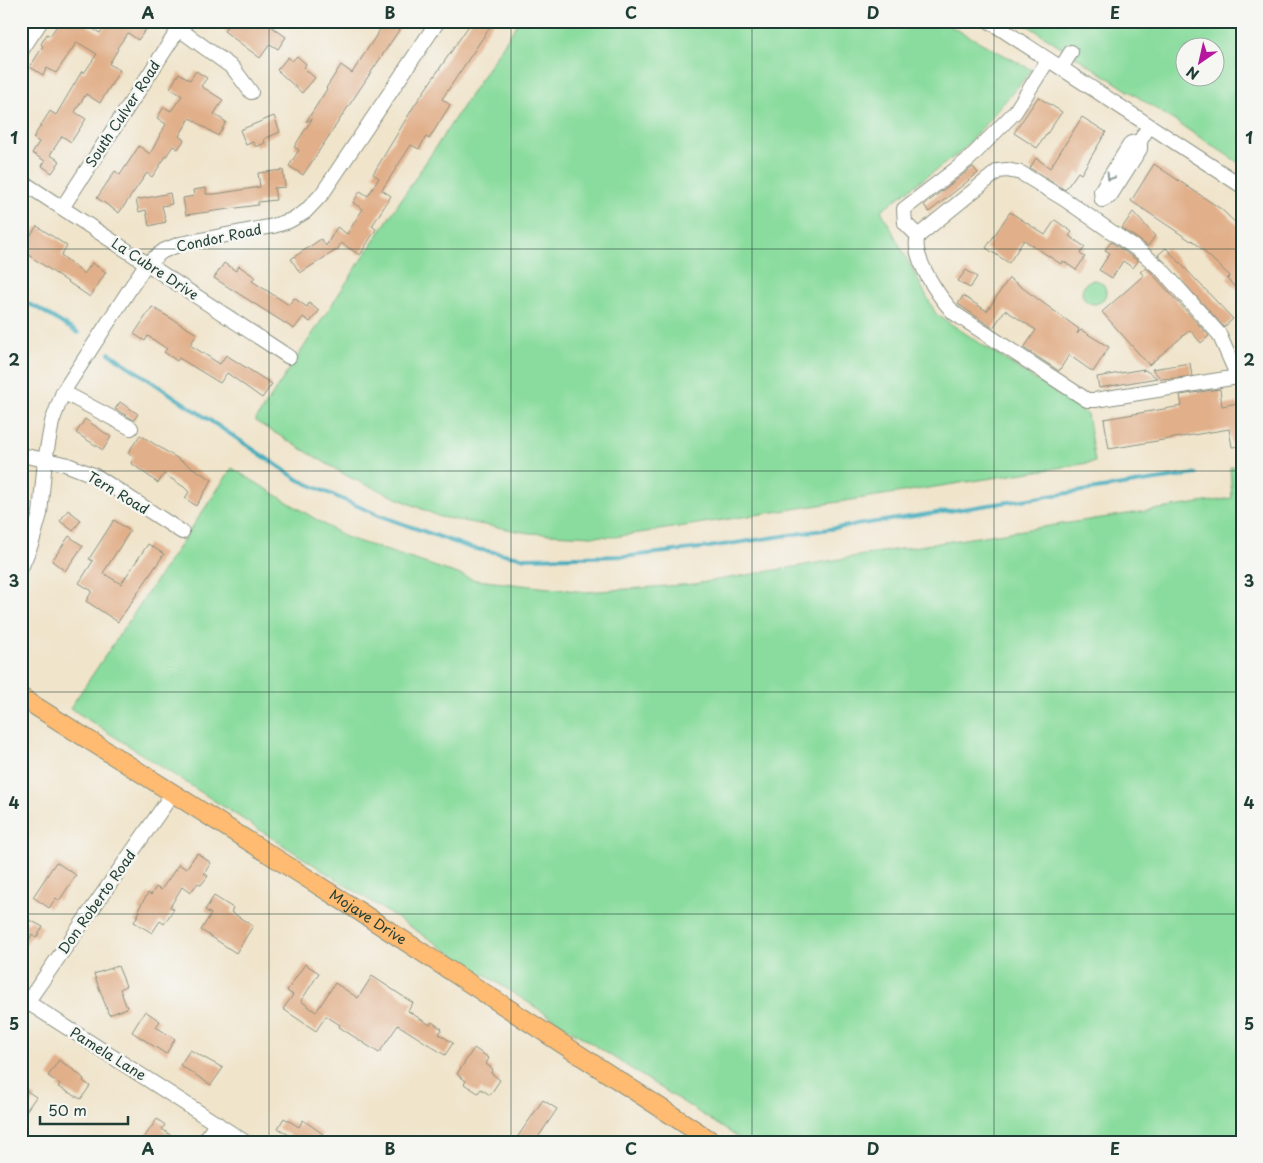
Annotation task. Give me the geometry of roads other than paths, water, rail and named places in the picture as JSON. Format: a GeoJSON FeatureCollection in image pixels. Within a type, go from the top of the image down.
{"type":"FeatureCollection","features":[{"type":"Feature","properties":{"kind":"main road","name":"Mojave Drive"},"geometry":{"type":"LineString","coordinates":[[21,697],[173,792],[713,1142]]}},
{"type":"Feature","properties":{"kind":"street","name":"Condor Road"},"geometry":{"type":"LineString","coordinates":[[21,568],[32,542],[40,514],[45,460],[52,422],[62,392],[146,264],[162,251],[180,244],[273,226],[305,212],[322,194],[438,21]]}},
{"type":"Feature","properties":{"kind":"street"},"geometry":{"type":"LineString","coordinates":[[989,21],[1242,186]]}},
{"type":"Feature","properties":{"kind":"street"},"geometry":{"type":"LineString","coordinates":[[21,51],[39,22]]}},
{"type":"Feature","properties":{"kind":"street"},"geometry":{"type":"LineString","coordinates":[[182,25],[233,68],[251,92]]}},
{"type":"Feature","properties":{"kind":"street","name":"South Culver Road"},"geometry":{"type":"LineString","coordinates":[[62,208],[182,25]]}},
{"type":"Feature","properties":{"kind":"street"},"geometry":{"type":"LineString","coordinates":[[1061,68],[1071,52]]}},
{"type":"Feature","properties":{"kind":"street"},"geometry":{"type":"LineString","coordinates":[[918,236],[905,223],[904,209],[968,160],[1015,112],[1048,60]]}},
{"type":"Feature","properties":{"kind":"street"},"geometry":{"type":"LineString","coordinates":[[1091,218],[1102,200],[1101,191],[1131,143],[1140,141],[1149,126]]}},
{"type":"Feature","properties":{"kind":"street"},"geometry":{"type":"LineString","coordinates":[[1007,170],[1021,174],[1141,252],[1162,270],[1219,334],[1240,376],[1087,400],[954,313],[943,301],[919,258],[915,244],[918,236],[998,171],[1007,170]]}},
{"type":"Feature","properties":{"kind":"street","name":"La Cubre Drive"},"geometry":{"type":"LineString","coordinates":[[21,181],[289,357]]}},
{"type":"Feature","properties":{"kind":"street"},"geometry":{"type":"LineString","coordinates":[[62,392],[131,428]]}},
{"type":"Feature","properties":{"kind":"street","name":"Tern Road"},"geometry":{"type":"LineString","coordinates":[[21,456],[65,464],[96,476],[182,532]]}},
{"type":"Feature","properties":{"kind":"street","name":"Don Roberto Road"},"geometry":{"type":"LineString","coordinates":[[23,1004],[173,792]]}},
{"type":"Feature","properties":{"kind":"street","name":"Pamela Lane"},"geometry":{"type":"LineString","coordinates":[[23,1004],[245,1142]]}},
{"type":"Feature","properties":{"kind":"street"},"geometry":{"type":"LineString","coordinates":[[204,1142],[217,1123]]}},
{"type":"Feature","properties":{"kind":"waterway"},"geometry":{"type":"LineString","coordinates":[[21,301],[36,307],[78,333]]}},
{"type":"Feature","properties":{"kind":"waterway"},"geometry":{"type":"LineString","coordinates":[[109,353],[299,480],[378,515],[471,548],[526,558],[631,556],[709,547],[1196,474]]}}]}
